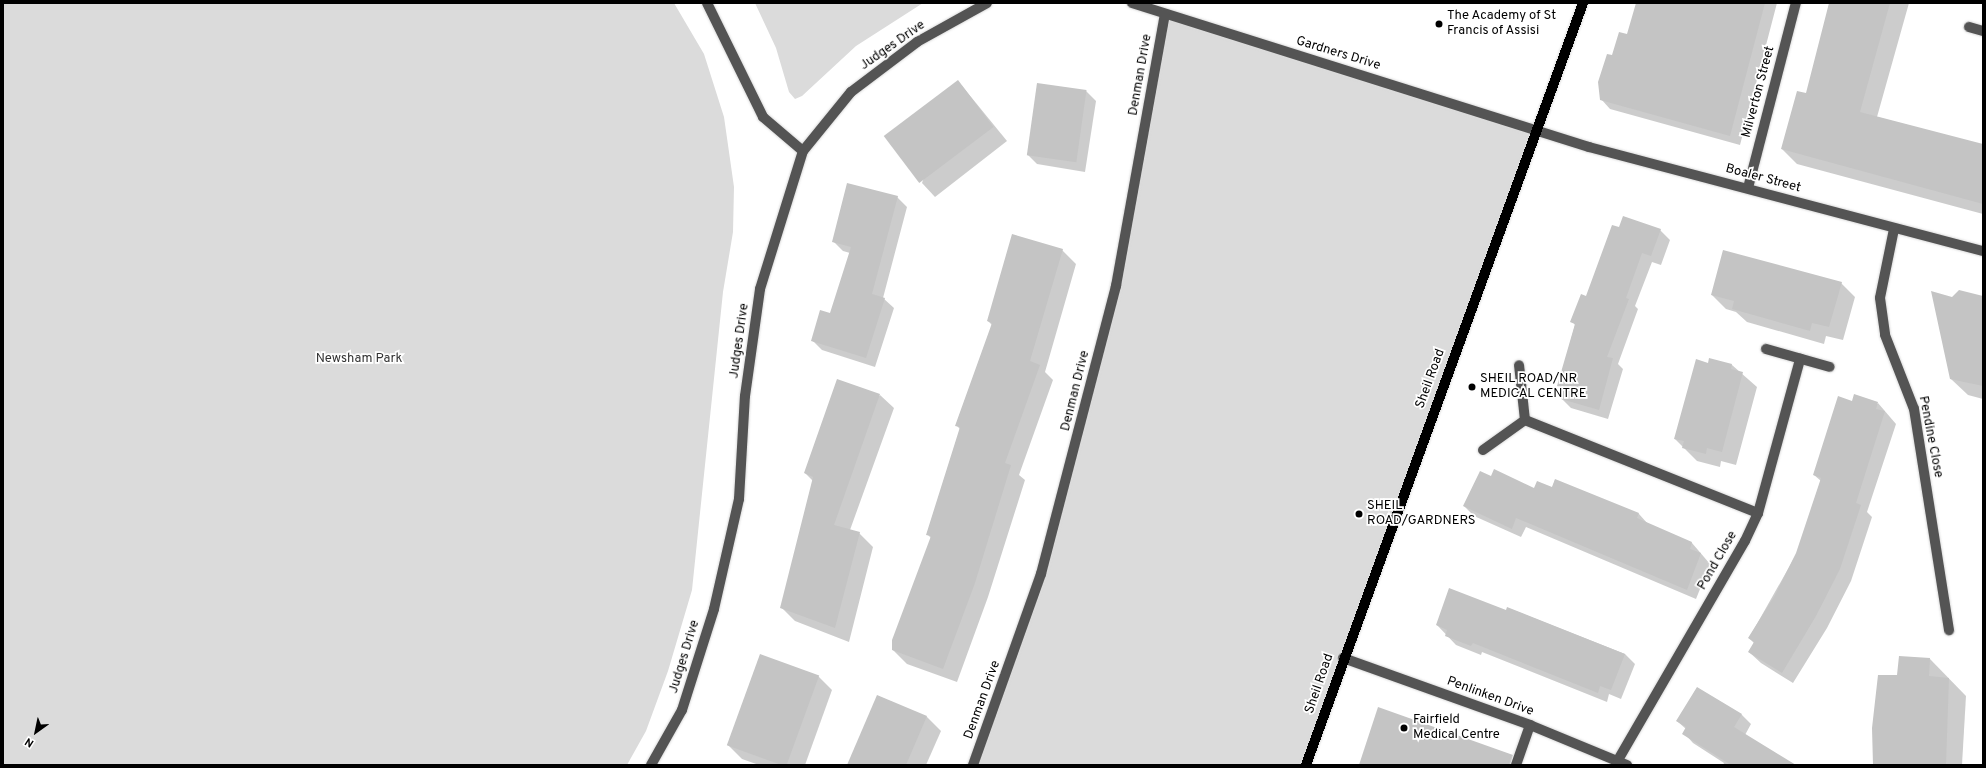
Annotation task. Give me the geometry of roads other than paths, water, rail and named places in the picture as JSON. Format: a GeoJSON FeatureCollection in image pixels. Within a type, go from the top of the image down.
{"type":"FeatureCollection","features":[{"type":"Feature","properties":{"kind":"main road","name":"Sheil Road"},"geometry":{"type":"LineString","coordinates":[[1306,765],[1343,658],[1537,131],[1582,3]]}},
{"type":"Feature","properties":{"kind":"street"},"geometry":{"type":"LineString","coordinates":[[707,3],[763,117],[803,151]]}},
{"type":"Feature","properties":{"kind":"street","name":"Judges Drive"},"geometry":{"type":"LineString","coordinates":[[651,765],[682,710],[714,609],[739,499],[745,396],[760,289],[803,151],[851,92],[917,42],[987,3]]}},
{"type":"Feature","properties":{"kind":"street","name":"Gardners Drive"},"geometry":{"type":"LineString","coordinates":[[1132,3],[1537,131]]}},
{"type":"Feature","properties":{"kind":"street","name":"Milverton Street"},"geometry":{"type":"LineString","coordinates":[[1748,188],[1796,3]]}},
{"type":"Feature","properties":{"kind":"street","name":"Denman Drive"},"geometry":{"type":"LineString","coordinates":[[973,765],[1041,574],[1116,286],[1165,14]]}},
{"type":"Feature","properties":{"kind":"street"},"geometry":{"type":"LineString","coordinates":[[1969,27],[1983,31]]}},
{"type":"Feature","properties":{"kind":"street","name":"Boaler Street"},"geometry":{"type":"LineString","coordinates":[[1537,131],[1894,229],[1983,251]]}},
{"type":"Feature","properties":{"kind":"street","name":"Pendine Close"},"geometry":{"type":"LineString","coordinates":[[1894,229],[1880,298],[1885,335],[1914,410],[1949,630]]}},
{"type":"Feature","properties":{"kind":"street"},"geometry":{"type":"LineString","coordinates":[[1766,349],[1830,367]]}},
{"type":"Feature","properties":{"kind":"street","name":"Pond Close"},"geometry":{"type":"LineString","coordinates":[[1622,762],[1745,541],[1758,513],[1800,359]]}},
{"type":"Feature","properties":{"kind":"street"},"geometry":{"type":"LineString","coordinates":[[1519,365],[1525,420]]}},
{"type":"Feature","properties":{"kind":"street"},"geometry":{"type":"LineString","coordinates":[[1525,420],[1758,513]]}},
{"type":"Feature","properties":{"kind":"street"},"geometry":{"type":"LineString","coordinates":[[1483,450],[1525,420]]}},
{"type":"Feature","properties":{"kind":"street","name":"Penlinken Drive"},"geometry":{"type":"LineString","coordinates":[[1343,658],[1530,725],[1622,762]]}},
{"type":"Feature","properties":{"kind":"street"},"geometry":{"type":"LineString","coordinates":[[1516,765],[1530,725]]}},
{"type":"Feature","properties":{"kind":"place","name":"The Academy of St Francis of Assisi"},"geometry":{"type":"Point","coordinates":[1439,24]}},
{"type":"Feature","properties":{"kind":"place","name":"SHEIL ROAD/NR MEDICAL CENTRE"},"geometry":{"type":"Point","coordinates":[1472,387]}},
{"type":"Feature","properties":{"kind":"place","name":"SHEIL ROAD/GARDNERS"},"geometry":{"type":"Point","coordinates":[1359,514]}},
{"type":"Feature","properties":{"kind":"place","name":"Fairfield Medical Centre"},"geometry":{"type":"Point","coordinates":[1404,728]}},
{"type":"Feature","properties":{"kind":"park label","name":"Newsham Park"},"geometry":{"type":"Point","coordinates":[359,359]}}]}
